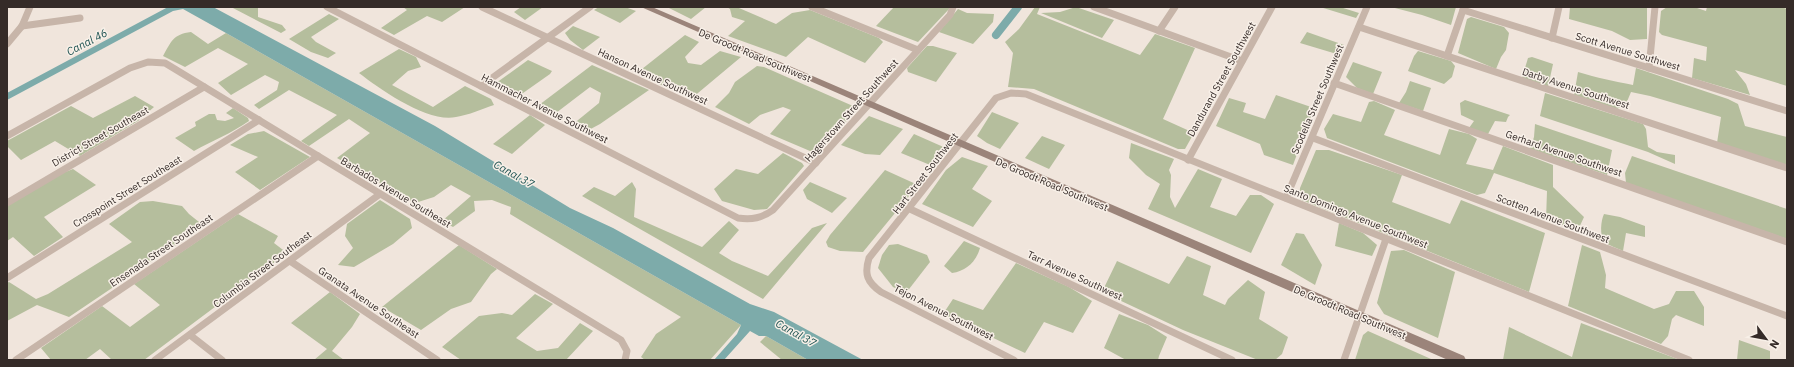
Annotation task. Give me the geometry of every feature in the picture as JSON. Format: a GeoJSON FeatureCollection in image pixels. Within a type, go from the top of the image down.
{"type":"FeatureCollection","features":[{"type":"Feature","properties":{"kind":"street"},"geometry":{"type":"LineString","coordinates":[[7,44],[22,26],[30,7]]}},
{"type":"Feature","properties":{"kind":"street","name":"Hammacher Avenue Southwest"},"geometry":{"type":"LineString","coordinates":[[327,7],[738,218],[756,220]]}},
{"type":"Feature","properties":{"kind":"street","name":"Hanson Avenue Southwest"},"geometry":{"type":"LineString","coordinates":[[482,7],[816,164]]}},
{"type":"Feature","properties":{"kind":"street"},"geometry":{"type":"LineString","coordinates":[[481,86],[590,7]]}},
{"type":"Feature","properties":{"kind":"street","name":"De Groodt Road Southwest"},"geometry":{"type":"LineString","coordinates":[[644,7],[1460,360]]}},
{"type":"Feature","properties":{"kind":"street"},"geometry":{"type":"LineString","coordinates":[[812,7],[918,50]]}},
{"type":"Feature","properties":{"kind":"street","name":"Hagerstown Street Southwest"},"geometry":{"type":"LineString","coordinates":[[756,220],[773,210],[816,164],[950,15],[953,7]]}},
{"type":"Feature","properties":{"kind":"street"},"geometry":{"type":"LineString","coordinates":[[1094,7],[1242,61]]}},
{"type":"Feature","properties":{"kind":"street"},"geometry":{"type":"LineString","coordinates":[[1160,31],[1175,7]]}},
{"type":"Feature","properties":{"kind":"street","name":"Dandurand Street Southwest"},"geometry":{"type":"LineString","coordinates":[[1188,160],[1272,7]]}},
{"type":"Feature","properties":{"kind":"street","name":"Scodella Street Southwest"},"geometry":{"type":"LineString","coordinates":[[1286,198],[1313,138],[1334,83],[1367,7]]}},
{"type":"Feature","properties":{"kind":"street"},"geometry":{"type":"LineString","coordinates":[[1552,38],[1559,7]]}},
{"type":"Feature","properties":{"kind":"street"},"geometry":{"type":"LineString","coordinates":[[1648,68],[1655,7]]}},
{"type":"Feature","properties":{"kind":"street"},"geometry":{"type":"LineString","coordinates":[[1447,56],[1463,9]]}},
{"type":"Feature","properties":{"kind":"street","name":"Scott Avenue Southwest"},"geometry":{"type":"LineString","coordinates":[[1463,9],[1787,111]]}},
{"type":"Feature","properties":{"kind":"street"},"geometry":{"type":"LineString","coordinates":[[22,26],[80,18]]}},
{"type":"Feature","properties":{"kind":"street","name":"Darby Avenue Southwest"},"geometry":{"type":"LineString","coordinates":[[1359,27],[1787,168]]}},
{"type":"Feature","properties":{"kind":"street","name":"Barbados Avenue Southeast"},"geometry":{"type":"LineString","coordinates":[[7,136],[130,68],[156,61],[165,64],[621,340],[627,351],[625,360]]}},
{"type":"Feature","properties":{"kind":"street","name":"Gerhard Avenue Southwest"},"geometry":{"type":"LineString","coordinates":[[1334,83],[1787,242]]}},
{"type":"Feature","properties":{"kind":"street","name":"District Street Southeast"},"geometry":{"type":"LineString","coordinates":[[7,203],[204,87]]}},
{"type":"Feature","properties":{"kind":"street","name":"Santo Domingo Avenue Southwest"},"geometry":{"type":"LineString","coordinates":[[1015,92],[1026,94],[1689,360]]}},
{"type":"Feature","properties":{"kind":"street","name":"Hart Street Southwest"},"geometry":{"type":"LineString","coordinates":[[866,279],[865,271],[869,258],[910,209],[996,98],[1004,93],[1015,92]]}},
{"type":"Feature","properties":{"kind":"street","name":"Crosspoint Street Southeast"},"geometry":{"type":"LineString","coordinates":[[7,278],[259,120]]}},
{"type":"Feature","properties":{"kind":"street","name":"Scotten Avenue Southwest"},"geometry":{"type":"LineString","coordinates":[[1313,138],[1787,316]]}},
{"type":"Feature","properties":{"kind":"street","name":"Ensenada Street Southeast"},"geometry":{"type":"LineString","coordinates":[[16,360],[318,156]]}},
{"type":"Feature","properties":{"kind":"street","name":"Columbia Street Southeast"},"geometry":{"type":"LineString","coordinates":[[155,360],[380,194]]}},
{"type":"Feature","properties":{"kind":"street","name":"Tarr Avenue Southwest"},"geometry":{"type":"LineString","coordinates":[[910,209],[1232,360]]}},
{"type":"Feature","properties":{"kind":"street"},"geometry":{"type":"LineString","coordinates":[[1344,360],[1386,239]]}},
{"type":"Feature","properties":{"kind":"street","name":"Granata Avenue Southeast"},"geometry":{"type":"LineString","coordinates":[[290,261],[437,360]]}},
{"type":"Feature","properties":{"kind":"street","name":"Tejon Avenue Southwest"},"geometry":{"type":"LineString","coordinates":[[866,279],[871,285],[881,292],[1014,360]]}},
{"type":"Feature","properties":{"kind":"street"},"geometry":{"type":"LineString","coordinates":[[190,335],[222,360]]}},
{"type":"Feature","properties":{"kind":"green space"},"geometry":{"type":"Polygon","coordinates":[[[231,7],[258,7],[258,17],[282,25],[286,30],[281,33],[231,7]]]}},
{"type":"Feature","properties":{"kind":"green space"},"geometry":{"type":"Polygon","coordinates":[[[403,7],[465,7],[442,22],[427,16],[394,35],[381,28],[407,10],[403,7]]]}},
{"type":"Feature","properties":{"kind":"green space"},"geometry":{"type":"Polygon","coordinates":[[[521,7],[543,7],[525,20],[514,12],[521,7]]]}},
{"type":"Feature","properties":{"kind":"green space"},"geometry":{"type":"Polygon","coordinates":[[[599,7],[625,7],[636,11],[620,23],[594,10],[599,7]]]}},
{"type":"Feature","properties":{"kind":"green space"},"geometry":{"type":"Polygon","coordinates":[[[667,7],[706,7],[691,19],[667,7]]]}},
{"type":"Feature","properties":{"kind":"green space"},"geometry":{"type":"Polygon","coordinates":[[[727,7],[740,7],[739,8],[776,24],[792,13],[810,10],[879,38],[883,42],[865,63],[808,37],[786,57],[728,36],[745,21],[732,17],[730,9],[727,7]]]}},
{"type":"Feature","properties":{"kind":"green space"},"geometry":{"type":"Polygon","coordinates":[[[894,7],[950,8],[918,42],[876,26],[894,7]]]}},
{"type":"Feature","properties":{"kind":"green space"},"geometry":{"type":"Polygon","coordinates":[[[1035,7],[1040,7],[1037,14],[1140,55],[1155,34],[1195,48],[1163,119],[1194,133],[1185,149],[1178,149],[1034,89],[1008,87],[1013,53],[1005,42],[1019,29],[1035,7]]]}},
{"type":"Feature","properties":{"kind":"green space"},"geometry":{"type":"Polygon","coordinates":[[[1076,7],[1114,20],[1102,38],[1041,13],[1060,12],[1076,7]]]}},
{"type":"Feature","properties":{"kind":"green space"},"geometry":{"type":"Polygon","coordinates":[[[1320,7],[1340,7],[1359,13],[1356,18],[1320,7]]]}},
{"type":"Feature","properties":{"kind":"green space"},"geometry":{"type":"Polygon","coordinates":[[[1391,7],[1456,7],[1451,25],[1422,15],[1391,7]]]}},
{"type":"Feature","properties":{"kind":"green space"},"geometry":{"type":"Polygon","coordinates":[[[1570,7],[1647,7],[1647,39],[1630,40],[1612,31],[1569,19],[1570,7]]]}},
{"type":"Feature","properties":{"kind":"green space"},"geometry":{"type":"Polygon","coordinates":[[[1667,7],[1694,7],[1706,11],[1707,7],[1781,7],[1787,9],[1787,86],[1735,70],[1746,84],[1750,95],[1692,78],[1694,58],[1706,61],[1707,47],[1662,35],[1659,32],[1661,11],[1667,7]]]}},
{"type":"Feature","properties":{"kind":"green space"},"geometry":{"type":"Polygon","coordinates":[[[958,9],[967,13],[994,14],[993,22],[973,44],[939,32],[958,9]]]}},
{"type":"Feature","properties":{"kind":"green space"},"geometry":{"type":"Polygon","coordinates":[[[329,14],[339,19],[311,37],[316,42],[336,53],[328,58],[311,52],[289,39],[329,14]]]}},
{"type":"Feature","properties":{"kind":"green space"},"geometry":{"type":"Polygon","coordinates":[[[1471,17],[1504,27],[1509,33],[1506,50],[1496,69],[1458,53],[1467,19],[1471,17]]]}},
{"type":"Feature","properties":{"kind":"green space"},"geometry":{"type":"Polygon","coordinates":[[[573,26],[600,37],[583,50],[570,40],[565,33],[573,26]]]}},
{"type":"Feature","properties":{"kind":"green space"},"geometry":{"type":"Polygon","coordinates":[[[191,32],[208,44],[226,33],[741,325],[710,360],[645,360],[641,357],[656,334],[681,317],[510,214],[511,207],[492,200],[474,201],[475,211],[453,227],[442,221],[471,196],[451,185],[434,197],[415,203],[337,158],[370,133],[349,119],[309,146],[301,141],[337,115],[289,90],[259,109],[254,105],[277,90],[279,82],[265,75],[231,95],[218,83],[248,64],[218,48],[185,67],[163,56],[176,37],[191,32]]]}},
{"type":"Feature","properties":{"kind":"green space"},"geometry":{"type":"Polygon","coordinates":[[[1307,32],[1344,45],[1340,55],[1300,43],[1307,32]]]}},
{"type":"Feature","properties":{"kind":"green space"},"geometry":{"type":"Polygon","coordinates":[[[685,35],[699,42],[685,57],[688,63],[701,65],[720,51],[741,57],[692,98],[643,77],[642,69],[685,35]]]}},
{"type":"Feature","properties":{"kind":"green space"},"geometry":{"type":"Polygon","coordinates":[[[927,46],[933,46],[957,53],[936,82],[908,72],[907,68],[927,46]]]}},
{"type":"Feature","properties":{"kind":"green space"},"geometry":{"type":"Polygon","coordinates":[[[399,49],[416,57],[421,67],[408,71],[392,85],[433,107],[465,86],[491,99],[494,105],[456,117],[445,118],[432,115],[405,104],[359,73],[399,49]]]}},
{"type":"Feature","properties":{"kind":"green space"},"geometry":{"type":"Polygon","coordinates":[[[1418,51],[1451,61],[1455,66],[1452,77],[1444,84],[1408,71],[1414,56],[1418,51]]]}},
{"type":"Feature","properties":{"kind":"green space"},"geometry":{"type":"Polygon","coordinates":[[[1532,57],[1553,64],[1548,87],[1522,78],[1528,58],[1532,57]]]}},
{"type":"Feature","properties":{"kind":"green space"},"geometry":{"type":"Polygon","coordinates":[[[528,60],[552,71],[550,74],[516,98],[495,87],[496,83],[528,60]]]}},
{"type":"Feature","properties":{"kind":"green space"},"geometry":{"type":"Polygon","coordinates":[[[1353,62],[1382,72],[1373,94],[1357,88],[1346,77],[1353,62]]]}},
{"type":"Feature","properties":{"kind":"green space"},"geometry":{"type":"Polygon","coordinates":[[[592,65],[649,90],[600,124],[585,132],[572,127],[572,125],[599,103],[601,93],[590,87],[552,116],[535,108],[592,65]]]}},
{"type":"Feature","properties":{"kind":"green space"},"geometry":{"type":"Polygon","coordinates":[[[757,66],[764,67],[853,106],[856,111],[818,151],[810,151],[770,134],[791,110],[783,107],[760,115],[749,124],[715,107],[729,93],[735,82],[757,66]]]}},
{"type":"Feature","properties":{"kind":"green space"},"geometry":{"type":"Polygon","coordinates":[[[1636,68],[1728,99],[1738,104],[1745,126],[1787,137],[1787,165],[1717,143],[1721,117],[1650,96],[1631,92],[1626,104],[1617,109],[1574,95],[1578,72],[1633,85],[1636,68]]]}},
{"type":"Feature","properties":{"kind":"green space"},"geometry":{"type":"Polygon","coordinates":[[[1410,81],[1431,88],[1423,111],[1399,103],[1406,92],[1410,81]]]}},
{"type":"Feature","properties":{"kind":"green space"},"geometry":{"type":"Polygon","coordinates":[[[1545,93],[1643,124],[1646,129],[1648,147],[1657,152],[1675,155],[1675,164],[1648,152],[1540,116],[1545,93]]]}},
{"type":"Feature","properties":{"kind":"green space"},"geometry":{"type":"Polygon","coordinates":[[[1276,95],[1314,108],[1293,165],[1264,155],[1260,144],[1216,126],[1229,98],[1246,103],[1243,112],[1265,119],[1276,95]]]}},
{"type":"Feature","properties":{"kind":"green space"},"geometry":{"type":"Polygon","coordinates":[[[135,96],[154,107],[138,121],[80,156],[55,141],[21,160],[7,146],[7,141],[71,106],[93,118],[135,96]]]}},
{"type":"Feature","properties":{"kind":"green space"},"geometry":{"type":"Polygon","coordinates":[[[1465,100],[1510,115],[1506,122],[1495,121],[1488,134],[1469,128],[1474,121],[1461,115],[1460,103],[1465,100]]]}},
{"type":"Feature","properties":{"kind":"green space"},"geometry":{"type":"Polygon","coordinates":[[[1374,101],[1395,110],[1384,135],[1440,155],[1449,129],[1469,134],[1477,139],[1466,164],[1493,170],[1503,146],[1553,165],[1553,187],[1584,217],[1578,230],[1546,220],[1547,191],[1494,173],[1485,193],[1477,195],[1327,138],[1324,129],[1333,114],[1361,122],[1369,102],[1374,101]]]}},
{"type":"Feature","properties":{"kind":"green space"},"geometry":{"type":"Polygon","coordinates":[[[233,108],[248,118],[249,121],[194,151],[175,138],[196,126],[195,122],[209,114],[215,114],[217,120],[225,121],[234,118],[226,113],[233,108]]]}},
{"type":"Feature","properties":{"kind":"green space"},"geometry":{"type":"Polygon","coordinates":[[[992,112],[1019,123],[1000,149],[977,136],[992,112]]]}},
{"type":"Feature","properties":{"kind":"green space"},"geometry":{"type":"Polygon","coordinates":[[[530,115],[545,125],[512,154],[493,144],[530,115]]]}},
{"type":"Feature","properties":{"kind":"green space"},"geometry":{"type":"Polygon","coordinates":[[[869,116],[903,129],[880,155],[865,154],[841,145],[869,116]]]}},
{"type":"Feature","properties":{"kind":"green space"},"geometry":{"type":"Polygon","coordinates":[[[1535,124],[1612,150],[1607,175],[1530,149],[1534,137],[1535,124]]]}},
{"type":"Feature","properties":{"kind":"green space"},"geometry":{"type":"Polygon","coordinates":[[[264,131],[310,157],[260,190],[235,172],[258,157],[230,145],[248,134],[264,131]]]}},
{"type":"Feature","properties":{"kind":"green space"},"geometry":{"type":"Polygon","coordinates":[[[914,134],[948,149],[935,167],[901,153],[914,134]]]}},
{"type":"Feature","properties":{"kind":"green space"},"geometry":{"type":"Polygon","coordinates":[[[1042,136],[1065,145],[1049,169],[1025,158],[1042,136]]]}},
{"type":"Feature","properties":{"kind":"green space"},"geometry":{"type":"Polygon","coordinates":[[[1131,143],[1174,159],[1169,170],[1171,175],[1170,197],[1175,208],[1198,169],[1222,179],[1210,207],[1236,216],[1250,195],[1261,195],[1274,204],[1251,253],[1148,209],[1160,184],[1146,175],[1129,158],[1131,143]]]}},
{"type":"Feature","properties":{"kind":"green space"},"geometry":{"type":"Polygon","coordinates":[[[1316,150],[1329,150],[1402,175],[1392,202],[1450,224],[1461,200],[1545,233],[1529,292],[1299,199],[1300,188],[1316,150]]]}},
{"type":"Feature","properties":{"kind":"green space"},"geometry":{"type":"Polygon","coordinates":[[[783,153],[802,163],[804,166],[767,209],[754,210],[722,201],[714,189],[736,169],[758,174],[783,153]]]}},
{"type":"Feature","properties":{"kind":"green space"},"geometry":{"type":"Polygon","coordinates":[[[1632,156],[1787,209],[1787,239],[1626,183],[1625,173],[1632,156]]]}},
{"type":"Feature","properties":{"kind":"green space"},"geometry":{"type":"Polygon","coordinates":[[[962,157],[988,166],[972,189],[992,201],[973,227],[922,204],[946,170],[962,157]]]}},
{"type":"Feature","properties":{"kind":"green space"},"geometry":{"type":"Polygon","coordinates":[[[73,169],[96,185],[44,217],[63,237],[34,256],[13,237],[7,241],[7,206],[60,174],[73,169]]]}},
{"type":"Feature","properties":{"kind":"green space"},"geometry":{"type":"Polygon","coordinates":[[[885,170],[918,185],[863,252],[840,251],[828,247],[826,242],[830,235],[885,170]]]}},
{"type":"Feature","properties":{"kind":"green space"},"geometry":{"type":"Polygon","coordinates":[[[632,182],[636,189],[634,217],[702,247],[729,221],[739,230],[719,253],[732,261],[768,276],[812,228],[827,223],[763,299],[582,196],[594,187],[615,196],[632,182]]]}},
{"type":"Feature","properties":{"kind":"green space"},"geometry":{"type":"Polygon","coordinates":[[[810,182],[847,198],[832,213],[807,199],[803,190],[810,182]]]}},
{"type":"Feature","properties":{"kind":"green space"},"geometry":{"type":"Polygon","coordinates":[[[380,200],[410,219],[412,228],[393,244],[354,267],[338,265],[353,248],[345,236],[347,224],[380,200]]]}},
{"type":"Feature","properties":{"kind":"green space"},"geometry":{"type":"Polygon","coordinates":[[[153,201],[182,206],[189,214],[204,226],[69,317],[37,305],[7,321],[7,283],[9,282],[36,299],[48,294],[132,242],[109,224],[140,202],[153,201]]]}},
{"type":"Feature","properties":{"kind":"green space"},"geometry":{"type":"Polygon","coordinates":[[[238,214],[278,236],[274,243],[287,253],[144,360],[112,360],[100,349],[85,360],[51,360],[41,348],[102,306],[130,327],[160,305],[134,284],[238,214]]]}},
{"type":"Feature","properties":{"kind":"green space"},"geometry":{"type":"Polygon","coordinates":[[[1604,214],[1620,217],[1645,226],[1645,237],[1626,233],[1623,251],[1609,245],[1603,239],[1601,232],[1601,224],[1604,214]]]}},
{"type":"Feature","properties":{"kind":"green space"},"geometry":{"type":"Polygon","coordinates":[[[1339,223],[1363,233],[1377,245],[1372,256],[1335,246],[1339,223]]]}},
{"type":"Feature","properties":{"kind":"green space"},"geometry":{"type":"Polygon","coordinates":[[[1296,233],[1304,234],[1322,265],[1315,285],[1281,265],[1296,233]]]}},
{"type":"Feature","properties":{"kind":"green space"},"geometry":{"type":"Polygon","coordinates":[[[964,241],[980,248],[976,258],[970,265],[962,270],[952,273],[944,266],[964,241]]]}},
{"type":"Feature","properties":{"kind":"green space"},"geometry":{"type":"Polygon","coordinates":[[[898,244],[927,255],[930,262],[906,293],[893,287],[878,268],[882,255],[889,245],[898,244]]]}},
{"type":"Feature","properties":{"kind":"green space"},"geometry":{"type":"Polygon","coordinates":[[[459,245],[497,269],[491,274],[471,302],[451,309],[421,330],[382,307],[459,245]]]}},
{"type":"Feature","properties":{"kind":"green space"},"geometry":{"type":"Polygon","coordinates":[[[1582,245],[1600,252],[1606,275],[1605,288],[1654,309],[1669,304],[1676,291],[1694,291],[1704,307],[1704,326],[1676,315],[1672,319],[1668,336],[1661,344],[1568,306],[1582,245]]]}},
{"type":"Feature","properties":{"kind":"green space"},"geometry":{"type":"Polygon","coordinates":[[[1404,250],[1455,272],[1438,338],[1384,314],[1377,303],[1391,251],[1404,250]]]}},
{"type":"Feature","properties":{"kind":"green space"},"geometry":{"type":"Polygon","coordinates":[[[1187,256],[1211,266],[1203,295],[1225,305],[1228,299],[1248,280],[1265,292],[1259,319],[1288,337],[1282,354],[1275,360],[1258,360],[1183,330],[1102,292],[1117,261],[1169,284],[1187,256]]]}},
{"type":"Feature","properties":{"kind":"green space"},"geometry":{"type":"Polygon","coordinates":[[[1016,263],[1069,287],[1092,301],[1073,333],[1044,322],[1025,353],[943,314],[953,299],[983,310],[1016,263]]]}},
{"type":"Feature","properties":{"kind":"green space"},"geometry":{"type":"Polygon","coordinates":[[[330,292],[360,314],[352,327],[332,351],[344,360],[314,360],[327,349],[291,323],[330,292]]]}},
{"type":"Feature","properties":{"kind":"green space"},"geometry":{"type":"Polygon","coordinates":[[[535,294],[553,304],[516,338],[537,351],[558,348],[580,323],[593,331],[566,360],[461,360],[442,347],[479,316],[502,313],[512,315],[535,294]]]}},
{"type":"Feature","properties":{"kind":"green space"},"geometry":{"type":"Polygon","coordinates":[[[1119,314],[1148,325],[1167,337],[1158,360],[1126,360],[1104,348],[1119,314]]]}},
{"type":"Feature","properties":{"kind":"green space"},"geometry":{"type":"Polygon","coordinates":[[[1581,323],[1680,360],[1503,360],[1509,327],[1572,357],[1581,323]]]}},
{"type":"Feature","properties":{"kind":"green space"},"geometry":{"type":"Polygon","coordinates":[[[1368,331],[1431,360],[1355,360],[1363,335],[1368,331]]]}},
{"type":"Feature","properties":{"kind":"green space"},"geometry":{"type":"Polygon","coordinates":[[[766,336],[808,360],[782,360],[760,342],[766,336]]]}},
{"type":"Feature","properties":{"kind":"green space"},"geometry":{"type":"Polygon","coordinates":[[[1739,340],[1770,351],[1770,360],[1737,360],[1739,340]]]}},
{"type":"Feature","properties":{"kind":"water","name":"Canal 37"},"geometry":{"type":"Polygon","coordinates":[[[168,7],[213,7],[435,126],[570,208],[613,228],[750,304],[774,312],[863,360],[808,360],[766,336],[759,336],[750,331],[724,360],[714,360],[737,334],[741,325],[183,9],[173,11],[7,100],[7,93],[168,7]]]}},
{"type":"Feature","properties":{"kind":"waterway"},"geometry":{"type":"LineString","coordinates":[[996,35],[1018,7]]}},
{"type":"Feature","properties":{"kind":"water label","name":"Canal 46"},"geometry":{"type":"Point","coordinates":[87,42]}}]}
